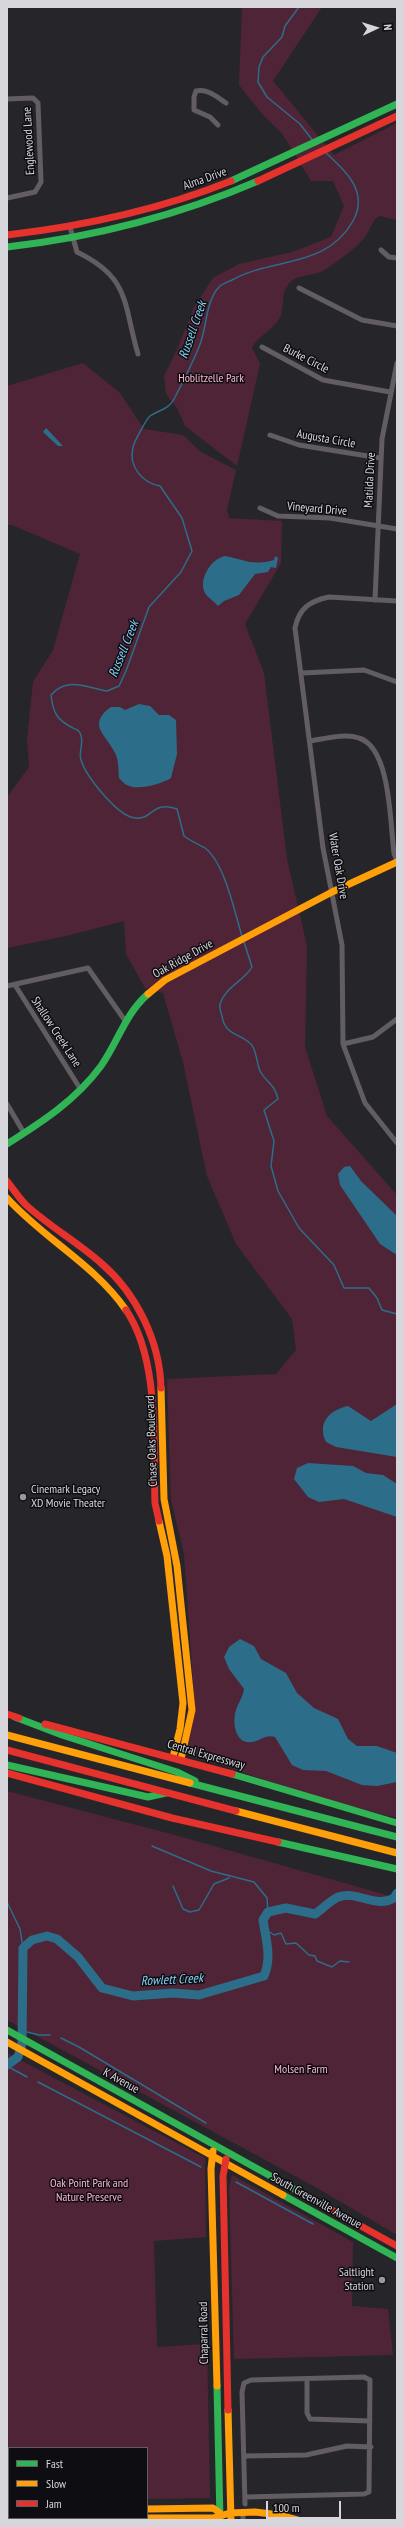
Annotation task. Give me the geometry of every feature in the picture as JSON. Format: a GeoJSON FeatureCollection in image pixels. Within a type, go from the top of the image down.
{"type":"FeatureCollection","features":[{"type":"Feature","properties":{"kind":"main road","name":"Alma Drive"},"geometry":{"type":"LineString","coordinates":[[7,235],[70,227],[142,211],[189,197],[245,175],[397,104]]}},
{"type":"Feature","properties":{"kind":"main road","name":"Alma Drive"},"geometry":{"type":"LineString","coordinates":[[7,247],[72,239],[110,232],[189,209],[250,186],[397,116]]}},
{"type":"Feature","properties":{"kind":"main road"},"geometry":{"type":"LineString","coordinates":[[245,175],[250,186]]}},
{"type":"Feature","properties":{"kind":"main road"},"geometry":{"type":"LineString","coordinates":[[142,211],[145,222]]}},
{"type":"Feature","properties":{"kind":"main road","name":"Oak Ridge Drive"},"geometry":{"type":"LineString","coordinates":[[7,1144],[61,1110],[81,1090],[108,1056],[126,1022],[144,997],[165,980],[332,892],[397,861]]}},
{"type":"Feature","properties":{"kind":"main road","name":"Chase Oaks Boulevard"},"geometry":{"type":"LineString","coordinates":[[7,1181],[25,1204],[101,1263],[120,1283],[137,1308],[154,1345],[161,1383],[164,1499],[171,1556],[188,1662],[192,1710],[181,1759]]}},
{"type":"Feature","properties":{"kind":"main road","name":"Chase Oaks Boulevard"},"geometry":{"type":"LineString","coordinates":[[7,1198],[25,1218],[103,1281],[128,1312],[144,1347],[150,1373],[155,1503],[171,1556],[178,1662],[183,1703],[180,1729],[172,1756]]}},
{"type":"Feature","properties":{"kind":"main road"},"geometry":{"type":"LineString","coordinates":[[128,1312],[137,1308]]}},
{"type":"Feature","properties":{"kind":"main road"},"geometry":{"type":"LineString","coordinates":[[144,1347],[154,1345]]}},
{"type":"Feature","properties":{"kind":"main road"},"geometry":{"type":"LineString","coordinates":[[153,1452],[163,1452]]}},
{"type":"Feature","properties":{"kind":"main road"},"geometry":{"type":"LineString","coordinates":[[178,1662],[188,1662]]}},
{"type":"Feature","properties":{"kind":"main road","name":"Central Expressway"},"geometry":{"type":"LineString","coordinates":[[7,1714],[172,1756],[397,1823]]}},
{"type":"Feature","properties":{"kind":"main road"},"geometry":{"type":"LineString","coordinates":[[16,1717],[62,1735],[177,1772],[212,1790]]}},
{"type":"Feature","properties":{"kind":"main road"},"geometry":{"type":"LineString","coordinates":[[7,1735],[212,1790],[397,1837]]}},
{"type":"Feature","properties":{"kind":"main road"},"geometry":{"type":"LineString","coordinates":[[7,1750],[397,1853]]}},
{"type":"Feature","properties":{"kind":"main road"},"geometry":{"type":"LineString","coordinates":[[7,1765],[148,1796],[168,1792]]}},
{"type":"Feature","properties":{"kind":"main road"},"geometry":{"type":"LineString","coordinates":[[7,1773],[234,1833],[397,1869]]}},
{"type":"Feature","properties":{"kind":"main road","name":"K Avenue"},"geometry":{"type":"LineString","coordinates":[[7,2030],[227,2152]]}},
{"type":"Feature","properties":{"kind":"main road","name":"K Avenue"},"geometry":{"type":"LineString","coordinates":[[7,2042],[225,2163]]}},
{"type":"Feature","properties":{"kind":"main road","name":"Chaparral Road"},"geometry":{"type":"LineString","coordinates":[[216,2146],[212,2155],[220,2517]]}},
{"type":"Feature","properties":{"kind":"main road","name":"Chaparral Road"},"geometry":{"type":"LineString","coordinates":[[227,2152],[223,2176],[232,2517]]}},
{"type":"Feature","properties":{"kind":"main road","name":"South Greenville Avenue"},"geometry":{"type":"LineString","coordinates":[[227,2152],[395,2244]]}},
{"type":"Feature","properties":{"kind":"main road","name":"South Greenville Avenue"},"geometry":{"type":"LineString","coordinates":[[225,2163],[397,2258]]}},
{"type":"Feature","properties":{"kind":"main road"},"geometry":{"type":"LineString","coordinates":[[312,2211],[317,2202]]}},
{"type":"Feature","properties":{"kind":"main road"},"geometry":{"type":"LineString","coordinates":[[387,2253],[395,2244]]}},
{"type":"Feature","properties":{"kind":"main road"},"geometry":{"type":"LineString","coordinates":[[215,2304],[226,2304]]}},
{"type":"Feature","properties":{"kind":"main road"},"geometry":{"type":"LineString","coordinates":[[218,2419],[230,2418]]}},
{"type":"Feature","properties":{"kind":"main road"},"geometry":{"type":"LineString","coordinates":[[148,2509],[213,2508],[220,2517]]}},
{"type":"Feature","properties":{"kind":"main road"},"geometry":{"type":"LineString","coordinates":[[148,2518],[181,2519],[243,2516],[288,2518],[298,2520]]}},
{"type":"Feature","properties":{"kind":"street"},"geometry":{"type":"LineString","coordinates":[[218,125],[210,117],[194,110],[194,97],[196,91],[202,90],[212,93],[226,103]]}},
{"type":"Feature","properties":{"kind":"street","name":"Englewood Lane"},"geometry":{"type":"LineString","coordinates":[[7,99],[33,98],[38,103],[39,185],[34,192],[7,198]]}},
{"type":"Feature","properties":{"kind":"street"},"geometry":{"type":"LineString","coordinates":[[70,227],[72,239],[77,252],[108,270],[116,282],[126,305],[138,354]]}},
{"type":"Feature","properties":{"kind":"street"},"geometry":{"type":"LineString","coordinates":[[381,250],[390,257],[397,258]]}},
{"type":"Feature","properties":{"kind":"street"},"geometry":{"type":"LineString","coordinates":[[298,288],[362,320],[397,326]]}},
{"type":"Feature","properties":{"kind":"street","name":"Burke Circle"},"geometry":{"type":"LineString","coordinates":[[262,347],[323,380],[338,384],[390,392]]}},
{"type":"Feature","properties":{"kind":"street","name":"Matilda Drive"},"geometry":{"type":"LineString","coordinates":[[374,600],[380,458],[390,392],[397,363]]}},
{"type":"Feature","properties":{"kind":"street","name":"Augusta Circle"},"geometry":{"type":"LineString","coordinates":[[270,435],[299,445],[380,458]]}},
{"type":"Feature","properties":{"kind":"street","name":"Vineyard Drive"},"geometry":{"type":"LineString","coordinates":[[260,508],[278,516],[330,518],[397,529]]}},
{"type":"Feature","properties":{"kind":"street","name":"Water Oak Drive"},"geometry":{"type":"LineString","coordinates":[[374,600],[329,597],[306,605],[297,618],[295,628],[302,673],[323,848],[342,945],[341,1023],[343,1044],[365,1104],[397,1143]]}},
{"type":"Feature","properties":{"kind":"street"},"geometry":{"type":"LineString","coordinates":[[374,600],[397,601]]}},
{"type":"Feature","properties":{"kind":"street"},"geometry":{"type":"LineString","coordinates":[[302,673],[364,670],[397,682]]}},
{"type":"Feature","properties":{"kind":"street"},"geometry":{"type":"LineString","coordinates":[[310,741],[359,738],[374,748],[383,768],[397,861]]}},
{"type":"Feature","properties":{"kind":"street"},"geometry":{"type":"LineString","coordinates":[[7,986],[15,986],[88,968],[126,1022]]}},
{"type":"Feature","properties":{"kind":"street","name":"Shallow Creek Lane"},"geometry":{"type":"LineString","coordinates":[[15,986],[81,1090]]}},
{"type":"Feature","properties":{"kind":"street"},"geometry":{"type":"LineString","coordinates":[[343,1044],[373,1037],[397,1019]]}},
{"type":"Feature","properties":{"kind":"street"},"geometry":{"type":"LineString","coordinates":[[7,1104],[24,1133]]}},
{"type":"Feature","properties":{"kind":"street"},"geometry":{"type":"LineString","coordinates":[[245,2504],[245,2456],[242,2392],[244,2383],[251,2380],[368,2378],[372,2383],[370,2421],[371,2488],[366,2494],[246,2497]]}},
{"type":"Feature","properties":{"kind":"street"},"geometry":{"type":"LineString","coordinates":[[307,2379],[307,2413],[310,2419],[370,2421]]}},
{"type":"Feature","properties":{"kind":"street"},"geometry":{"type":"LineString","coordinates":[[245,2456],[306,2455],[347,2446],[370,2447]]}},
{"type":"Feature","properties":{"kind":"green space","name":"Hoblitzelle Park"},"geometry":{"type":"Polygon","coordinates":[[[242,7],[322,7],[273,81],[334,155],[397,123],[397,220],[380,216],[377,217],[365,237],[340,260],[320,272],[295,279],[288,285],[283,297],[280,317],[273,326],[257,340],[252,348],[260,364],[237,466],[185,426],[177,408],[166,394],[164,376],[176,352],[194,307],[213,278],[239,264],[292,252],[331,237],[344,206],[333,181],[311,181],[282,133],[263,115],[239,85],[242,7]]]}},
{"type":"Feature","properties":{"kind":"green space"},"geometry":{"type":"Polygon","coordinates":[[[83,363],[120,393],[144,429],[183,435],[201,452],[236,470],[227,510],[229,518],[282,521],[281,563],[245,624],[264,673],[287,859],[307,946],[305,1047],[327,1116],[397,1195],[397,1818],[312,1796],[186,1753],[195,1710],[184,1554],[171,1500],[167,1379],[276,1374],[296,1350],[292,1319],[236,1244],[207,1176],[183,1062],[163,993],[145,988],[126,954],[124,921],[66,936],[7,948],[7,797],[29,767],[27,740],[33,682],[53,650],[80,554],[12,525],[7,525],[7,386],[83,363]]]}},
{"type":"Feature","properties":{"kind":"green space","name":"Molsen Farm"},"geometry":{"type":"Polygon","coordinates":[[[7,1791],[182,1837],[397,1898],[397,2235],[317,2188],[7,2020],[7,1791]]]}},
{"type":"Feature","properties":{"kind":"green space","name":"Oak Point Park and Nature Preserve"},"geometry":{"type":"Polygon","coordinates":[[[7,2053],[205,2158],[206,2237],[154,2241],[157,2347],[207,2344],[210,2498],[148,2499],[148,2447],[8,2447],[7,2495],[7,2053]]]}},
{"type":"Feature","properties":{"kind":"green space"},"geometry":{"type":"Polygon","coordinates":[[[232,2175],[353,2242],[352,2306],[388,2309],[393,2355],[234,2359],[229,2187],[232,2175]]]}},
{"type":"Feature","properties":{"kind":"water"},"geometry":{"type":"Polygon","coordinates":[[[46,428],[63,446],[58,446],[43,432],[46,428]]]}},
{"type":"Feature","properties":{"kind":"water"},"geometry":{"type":"Polygon","coordinates":[[[225,556],[249,562],[266,562],[274,560],[275,556],[278,558],[276,568],[271,567],[268,572],[255,574],[239,595],[224,601],[218,606],[205,593],[203,582],[207,570],[211,565],[215,561],[225,556]]]}},
{"type":"Feature","properties":{"kind":"water"},"geometry":{"type":"Polygon","coordinates":[[[139,704],[150,706],[159,715],[169,715],[176,720],[177,754],[171,778],[143,787],[131,787],[119,778],[116,754],[100,729],[99,724],[104,713],[111,707],[120,707],[125,710],[139,704]]]}},
{"type":"Feature","properties":{"kind":"water"},"geometry":{"type":"Polygon","coordinates":[[[350,1166],[361,1181],[397,1216],[397,1255],[380,1244],[340,1185],[338,1174],[344,1167],[350,1166]]]}},
{"type":"Feature","properties":{"kind":"water"},"geometry":{"type":"Polygon","coordinates":[[[397,1404],[397,1457],[336,1447],[326,1442],[323,1429],[324,1423],[326,1418],[335,1411],[348,1406],[371,1421],[397,1404]]]}},
{"type":"Feature","properties":{"kind":"water"},"geometry":{"type":"Polygon","coordinates":[[[308,1463],[353,1466],[366,1473],[383,1475],[397,1484],[397,1517],[344,1499],[319,1502],[308,1497],[294,1479],[297,1468],[308,1463]]]}},
{"type":"Feature","properties":{"kind":"water"},"geometry":{"type":"Polygon","coordinates":[[[240,1639],[254,1646],[261,1659],[286,1673],[297,1693],[314,1708],[338,1719],[348,1739],[357,1746],[377,1746],[397,1753],[397,1782],[377,1786],[362,1785],[326,1771],[303,1770],[292,1765],[275,1737],[268,1736],[252,1742],[242,1740],[236,1732],[234,1720],[244,1689],[229,1669],[224,1657],[229,1647],[240,1639]]]}},
{"type":"Feature","properties":{"kind":"waterway","name":"Russell Creek"},"geometry":{"type":"LineString","coordinates":[[299,7],[285,26],[282,37],[263,57],[259,67],[258,82],[267,97],[300,124],[314,142]]}},
{"type":"Feature","properties":{"kind":"waterway","name":"Russell Creek"},"geometry":{"type":"LineString","coordinates":[[242,936],[224,877],[218,865],[212,855],[205,848],[184,836],[177,809],[169,807],[157,808],[146,816],[135,818],[128,816],[111,803],[89,776],[84,767],[80,757],[82,739],[80,733],[78,730],[60,719],[53,707],[51,695],[57,689],[71,685],[85,686],[107,691],[119,686],[126,671],[149,607],[181,572],[192,551],[182,518],[160,486],[148,481],[138,473],[132,454],[134,444],[148,418],[167,407],[174,399],[202,340],[211,300],[219,287],[248,273],[314,255],[328,247],[342,236],[353,221],[357,210],[357,191],[348,175],[326,153]]}},
{"type":"Feature","properties":{"kind":"waterway","name":"Russell Creek"},"geometry":{"type":"LineString","coordinates":[[244,942],[252,967],[249,972],[222,998],[220,1008],[227,1028],[231,1032],[245,1039],[253,1047],[260,1071],[274,1089],[278,1099],[264,1110],[274,1141],[271,1166],[278,1191],[299,1228],[334,1265],[344,1288],[369,1288],[377,1298],[382,1310],[397,1314]]}},
{"type":"Feature","properties":{"kind":"waterway"},"geometry":{"type":"LineString","coordinates":[[152,1846],[211,1871],[254,1882],[267,1898],[268,1912]]}},
{"type":"Feature","properties":{"kind":"waterway"},"geometry":{"type":"LineString","coordinates":[[173,1886],[183,1909],[190,1912],[199,1910],[214,1884],[229,1878]]}},
{"type":"Feature","properties":{"kind":"waterway","name":"Rowlett Creek"},"geometry":{"type":"LineString","coordinates":[[7,2065],[18,2057],[22,2044],[23,1948],[32,1940],[47,1936],[57,1939],[78,1957],[102,1988],[133,1996],[173,1993],[199,1995],[264,1976],[268,1962],[268,1955],[263,1920],[268,1912],[286,1908],[315,1914],[338,1897],[345,1895],[380,1902],[394,1898],[397,1893]]}},
{"type":"Feature","properties":{"kind":"waterway"},"geometry":{"type":"LineString","coordinates":[[7,1902],[20,1929],[23,1948]]}},
{"type":"Feature","properties":{"kind":"waterway"},"geometry":{"type":"LineString","coordinates":[[264,1928],[274,1935],[281,1933],[286,1944],[296,1943],[309,1955],[315,1956],[317,1961],[332,1967],[340,1961],[349,1962]]}},
{"type":"Feature","properties":{"kind":"waterway"},"geometry":{"type":"LineString","coordinates":[[23,2031],[39,2035],[50,2035]]}},
{"type":"Feature","properties":{"kind":"waterway"},"geometry":{"type":"LineString","coordinates":[[61,2038],[79,2047],[206,2123]]}},
{"type":"Feature","properties":{"kind":"waterway"},"geometry":{"type":"LineString","coordinates":[[7,2066],[27,2077]]}},
{"type":"Feature","properties":{"kind":"waterway"},"geometry":{"type":"LineString","coordinates":[[38,2082],[201,2167]]}},
{"type":"Feature","properties":{"kind":"waterway"},"geometry":{"type":"LineString","coordinates":[[236,2182],[313,2224]]}},
{"type":"Feature","properties":{"kind":"traffic: fast"},"geometry":{"type":"LineString","coordinates":[[231,181],[397,104]]}},
{"type":"Feature","properties":{"kind":"traffic: fast"},"geometry":{"type":"LineString","coordinates":[[7,247],[39,243],[103,231],[166,215],[197,205],[258,181]]}},
{"type":"Feature","properties":{"kind":"traffic: fast"},"geometry":{"type":"LineString","coordinates":[[7,1144],[46,1119],[81,1089],[101,1066],[133,1010],[148,994]]}},
{"type":"Feature","properties":{"kind":"traffic: fast"},"geometry":{"type":"LineString","coordinates":[[15,1717],[62,1735],[177,1772],[195,1781]]}},
{"type":"Feature","properties":{"kind":"traffic: fast"},"geometry":{"type":"LineString","coordinates":[[7,1765],[148,1797],[166,1793]]}},
{"type":"Feature","properties":{"kind":"traffic: fast"},"geometry":{"type":"LineString","coordinates":[[232,1774],[397,1823]]}},
{"type":"Feature","properties":{"kind":"traffic: fast"},"geometry":{"type":"LineString","coordinates":[[190,1783],[397,1837]]}},
{"type":"Feature","properties":{"kind":"traffic: fast"},"geometry":{"type":"LineString","coordinates":[[278,1842],[397,1869]]}},
{"type":"Feature","properties":{"kind":"traffic: fast"},"geometry":{"type":"LineString","coordinates":[[7,2030],[330,2209]]}},
{"type":"Feature","properties":{"kind":"traffic: fast"},"geometry":{"type":"LineString","coordinates":[[283,2195],[397,2258]]}},
{"type":"Feature","properties":{"kind":"traffic: fast"},"geometry":{"type":"LineString","coordinates":[[217,2386],[220,2520]]}},
{"type":"Feature","properties":{"kind":"traffic: slow"},"geometry":{"type":"LineString","coordinates":[[148,994],[165,980],[332,892],[397,862]]}},
{"type":"Feature","properties":{"kind":"traffic: slow"},"geometry":{"type":"LineString","coordinates":[[7,1198],[21,1213],[100,1279],[126,1310]]}},
{"type":"Feature","properties":{"kind":"traffic: slow"},"geometry":{"type":"LineString","coordinates":[[161,1388],[164,1499],[177,1566],[192,1710],[181,1759]]}},
{"type":"Feature","properties":{"kind":"traffic: slow"},"geometry":{"type":"LineString","coordinates":[[159,1521],[167,1556],[183,1703],[180,1729],[173,1757]]}},
{"type":"Feature","properties":{"kind":"traffic: slow"},"geometry":{"type":"LineString","coordinates":[[7,1735],[190,1783]]}},
{"type":"Feature","properties":{"kind":"traffic: slow"},"geometry":{"type":"LineString","coordinates":[[236,1811],[397,1853]]}},
{"type":"Feature","properties":{"kind":"traffic: slow"},"geometry":{"type":"LineString","coordinates":[[7,2042],[283,2195]]}},
{"type":"Feature","properties":{"kind":"traffic: slow"},"geometry":{"type":"LineString","coordinates":[[213,2151],[211,2169],[217,2386]]}},
{"type":"Feature","properties":{"kind":"traffic: slow"},"geometry":{"type":"LineString","coordinates":[[228,2410],[231,2520]]}},
{"type":"Feature","properties":{"kind":"traffic: slow"},"geometry":{"type":"LineString","coordinates":[[148,2509],[213,2508],[220,2513]]}},
{"type":"Feature","properties":{"kind":"traffic: slow"},"geometry":{"type":"LineString","coordinates":[[148,2518],[213,2518],[230,2513],[255,2512],[280,2515],[298,2520]]}},
{"type":"Feature","properties":{"kind":"traffic: jam"},"geometry":{"type":"LineString","coordinates":[[258,181],[397,116]]}},
{"type":"Feature","properties":{"kind":"traffic: jam"},"geometry":{"type":"LineString","coordinates":[[7,235],[64,227],[121,216],[176,200],[231,181]]}},
{"type":"Feature","properties":{"kind":"traffic: jam"},"geometry":{"type":"LineString","coordinates":[[7,1181],[26,1205],[101,1263],[114,1275],[125,1289],[144,1319],[151,1336],[160,1370],[161,1388]]}},
{"type":"Feature","properties":{"kind":"traffic: jam"},"geometry":{"type":"LineString","coordinates":[[126,1310],[137,1330],[145,1353],[150,1377],[154,1429],[155,1503],[159,1521]]}},
{"type":"Feature","properties":{"kind":"traffic: jam"},"geometry":{"type":"LineString","coordinates":[[7,1714],[19,1718]]}},
{"type":"Feature","properties":{"kind":"traffic: jam"},"geometry":{"type":"LineString","coordinates":[[45,1724],[232,1774]]}},
{"type":"Feature","properties":{"kind":"traffic: jam"},"geometry":{"type":"LineString","coordinates":[[7,1750],[236,1811]]}},
{"type":"Feature","properties":{"kind":"traffic: jam"},"geometry":{"type":"LineString","coordinates":[[7,1773],[172,1818],[278,1842]]}},
{"type":"Feature","properties":{"kind":"traffic: jam"},"geometry":{"type":"LineString","coordinates":[[226,2159],[223,2176],[228,2410]]}},
{"type":"Feature","properties":{"kind":"traffic: jam"},"geometry":{"type":"LineString","coordinates":[[330,2209],[397,2246]]}},
{"type":"Feature","properties":{"kind":"place","name":"Cinemark Legacy XD Movie Theater"},"geometry":{"type":"Point","coordinates":[23,1497]}},
{"type":"Feature","properties":{"kind":"place","name":"Saltlight Station"},"geometry":{"type":"Point","coordinates":[382,2280]}}]}
